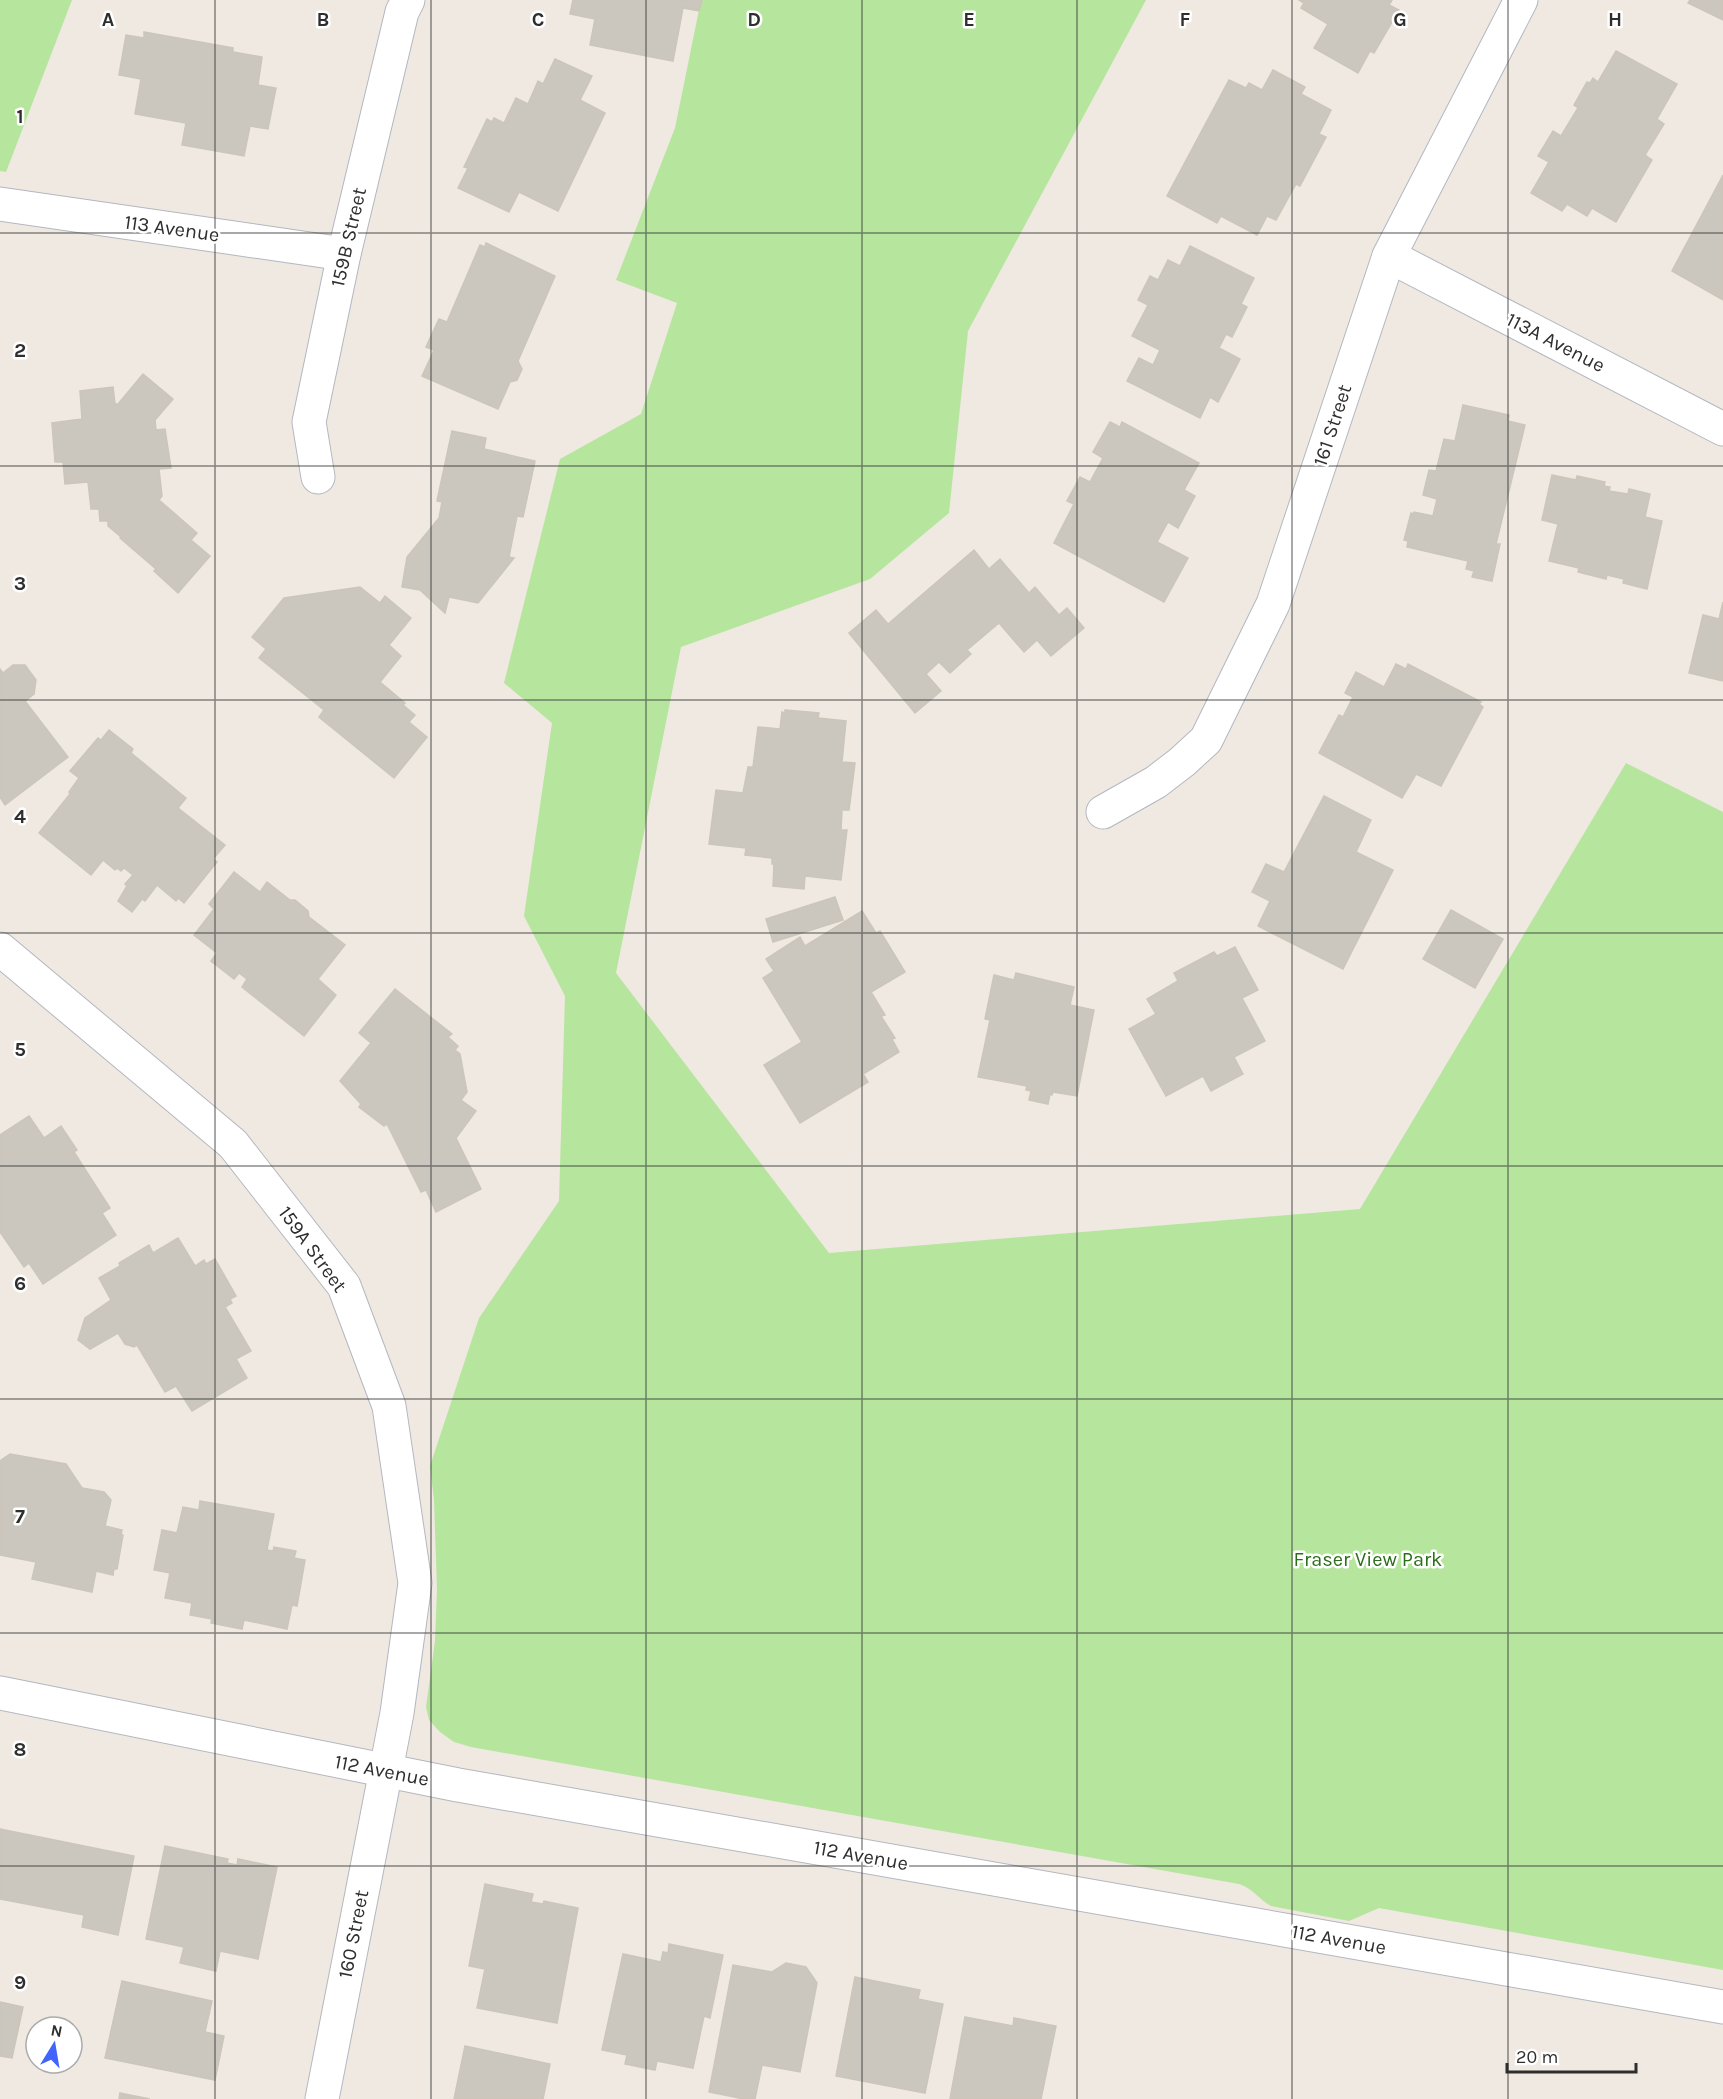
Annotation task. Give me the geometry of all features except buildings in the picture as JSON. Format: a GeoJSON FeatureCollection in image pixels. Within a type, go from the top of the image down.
{"type":"FeatureCollection","features":[{"type":"Feature","properties":{"kind":"street","name":"159B Street"},"geometry":{"type":"LineString","coordinates":[[318,477],[309,422],[344,254],[402,12],[408,0]]}},
{"type":"Feature","properties":{"kind":"street","name":"161 Street"},"geometry":{"type":"LineString","coordinates":[[1103,812],[1156,782],[1206,740],[1273,604],[1389,256],[1521,0]]}},
{"type":"Feature","properties":{"kind":"street","name":"113 Avenue"},"geometry":{"type":"LineString","coordinates":[[0,204],[344,254]]}},
{"type":"Feature","properties":{"kind":"street","name":"113A Avenue"},"geometry":{"type":"LineString","coordinates":[[1389,256],[1723,429]]}},
{"type":"Feature","properties":{"kind":"street","name":"159A Street"},"geometry":{"type":"LineString","coordinates":[[0,949],[233,1144],[344,1286],[389,1406],[415,1583],[397,1713],[386,1770]]}},
{"type":"Feature","properties":{"kind":"street","name":"112 Avenue"},"geometry":{"type":"LineString","coordinates":[[0,1693],[470,1787],[1723,2007]]}},
{"type":"Feature","properties":{"kind":"street","name":"160 Street"},"geometry":{"type":"LineString","coordinates":[[322,2099],[386,1770]]}},
{"type":"Feature","properties":{"kind":"green space"},"geometry":{"type":"Polygon","coordinates":[[[0,0],[72,0],[6,172],[0,171],[0,0]]]}},
{"type":"Feature","properties":{"kind":"green space","name":"Fraser View Park"},"geometry":{"type":"Polygon","coordinates":[[[701,0],[1146,0],[968,331],[949,513],[870,579],[681,647],[616,973],[829,1253],[1360,1209],[1626,763],[1723,812],[1723,1970],[1379,1908],[1349,1921],[1271,1906],[1248,1888],[1239,1884],[471,1747],[454,1742],[429,1720],[426,1707],[435,1641],[437,1589],[434,1500],[430,1466],[479,1318],[559,1201],[565,996],[524,916],[552,723],[504,683],[560,459],[641,414],[677,303],[616,280],[675,128],[701,0]]]}}]}
